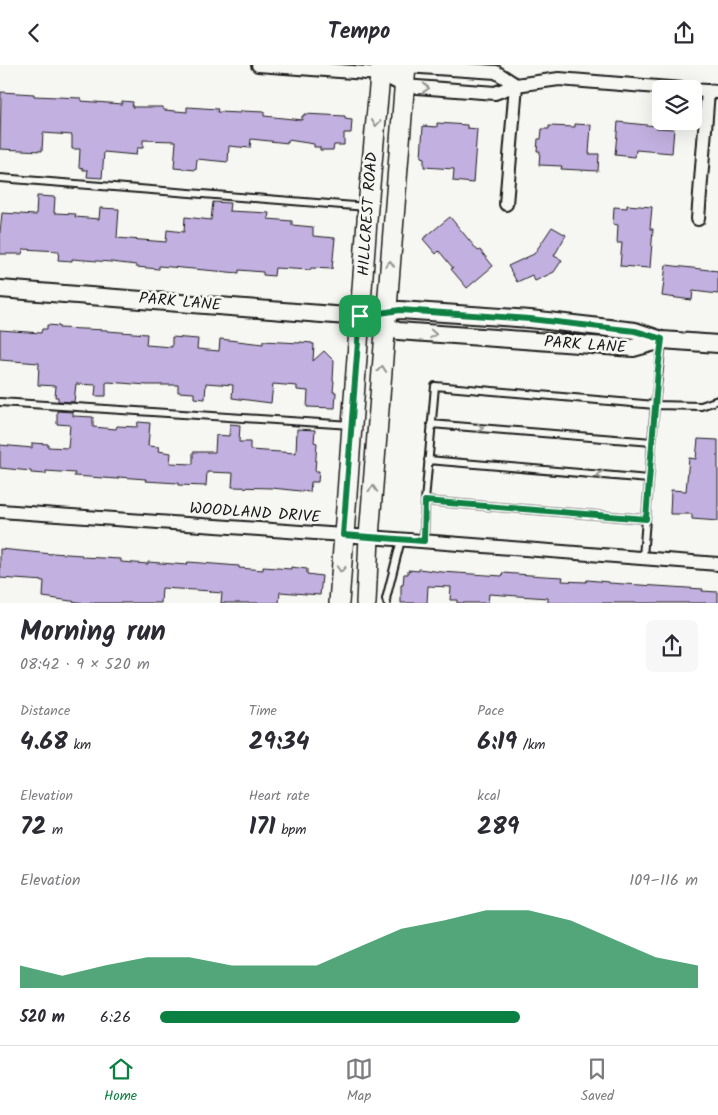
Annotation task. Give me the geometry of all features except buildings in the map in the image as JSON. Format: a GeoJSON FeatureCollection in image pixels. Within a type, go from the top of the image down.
{"type":"FeatureCollection","features":[{"type":"Feature","properties":{"kind":"main road","name":"HILLCREST ROAD"},"geometry":{"type":"LineString","coordinates":[[366,603],[369,537],[406,66]]}},
{"type":"Feature","properties":{"kind":"main road","name":"HILLCREST ROAD"},"geometry":{"type":"LineString","coordinates":[[339,603],[380,70]]}},
{"type":"Feature","properties":{"kind":"street"},"geometry":{"type":"LineString","coordinates":[[258,65],[380,70],[406,66],[496,72],[516,85]]}},
{"type":"Feature","properties":{"kind":"street"},"geometry":{"type":"LineString","coordinates":[[380,70],[404,86],[495,93],[516,85],[559,79],[652,87]]}},
{"type":"Feature","properties":{"kind":"street"},"geometry":{"type":"LineString","coordinates":[[506,204],[516,85]]}},
{"type":"Feature","properties":{"kind":"street"},"geometry":{"type":"LineString","coordinates":[[698,219],[713,91]]}},
{"type":"Feature","properties":{"kind":"street","name":"PARK LANE"},"geometry":{"type":"LineString","coordinates":[[0,289],[386,319],[407,311],[530,319],[635,331],[662,339],[718,344]]}},
{"type":"Feature","properties":{"kind":"street","name":"PARK LANE"},"geometry":{"type":"LineString","coordinates":[[386,319],[398,331],[633,348],[662,339]]}},
{"type":"Feature","properties":{"kind":"street","name":"WOODLAND DRIVE"},"geometry":{"type":"LineString","coordinates":[[0,511],[718,564]]}},
{"type":"Feature","properties":{"kind":"lane"},"geometry":{"type":"LineString","coordinates":[[0,178],[368,207]]}},
{"type":"Feature","properties":{"kind":"lane"},"geometry":{"type":"LineString","coordinates":[[643,557],[662,339]]}},
{"type":"Feature","properties":{"kind":"lane"},"geometry":{"type":"LineString","coordinates":[[424,541],[425,501],[434,386],[655,405],[701,406],[718,400]]}},
{"type":"Feature","properties":{"kind":"lane"},"geometry":{"type":"LineString","coordinates":[[0,402],[352,425]]}},
{"type":"Feature","properties":{"kind":"lane"},"geometry":{"type":"LineString","coordinates":[[431,424],[652,442]]}},
{"type":"Feature","properties":{"kind":"lane"},"geometry":{"type":"LineString","coordinates":[[428,460],[649,479]]}},
{"type":"Feature","properties":{"kind":"lane"},"geometry":{"type":"LineString","coordinates":[[425,501],[646,519]]}},
{"type":"Feature","properties":{"kind":"lane"},"geometry":{"type":"LineString","coordinates":[[386,603],[401,540]]}},
{"type":"Feature","properties":{"kind":"route"},"geometry":{"type":"LineString","coordinates":[[400,310],[530,319],[635,331],[662,339],[646,519],[425,501],[424,541],[343,535],[360,316],[400,310]]}}]}
